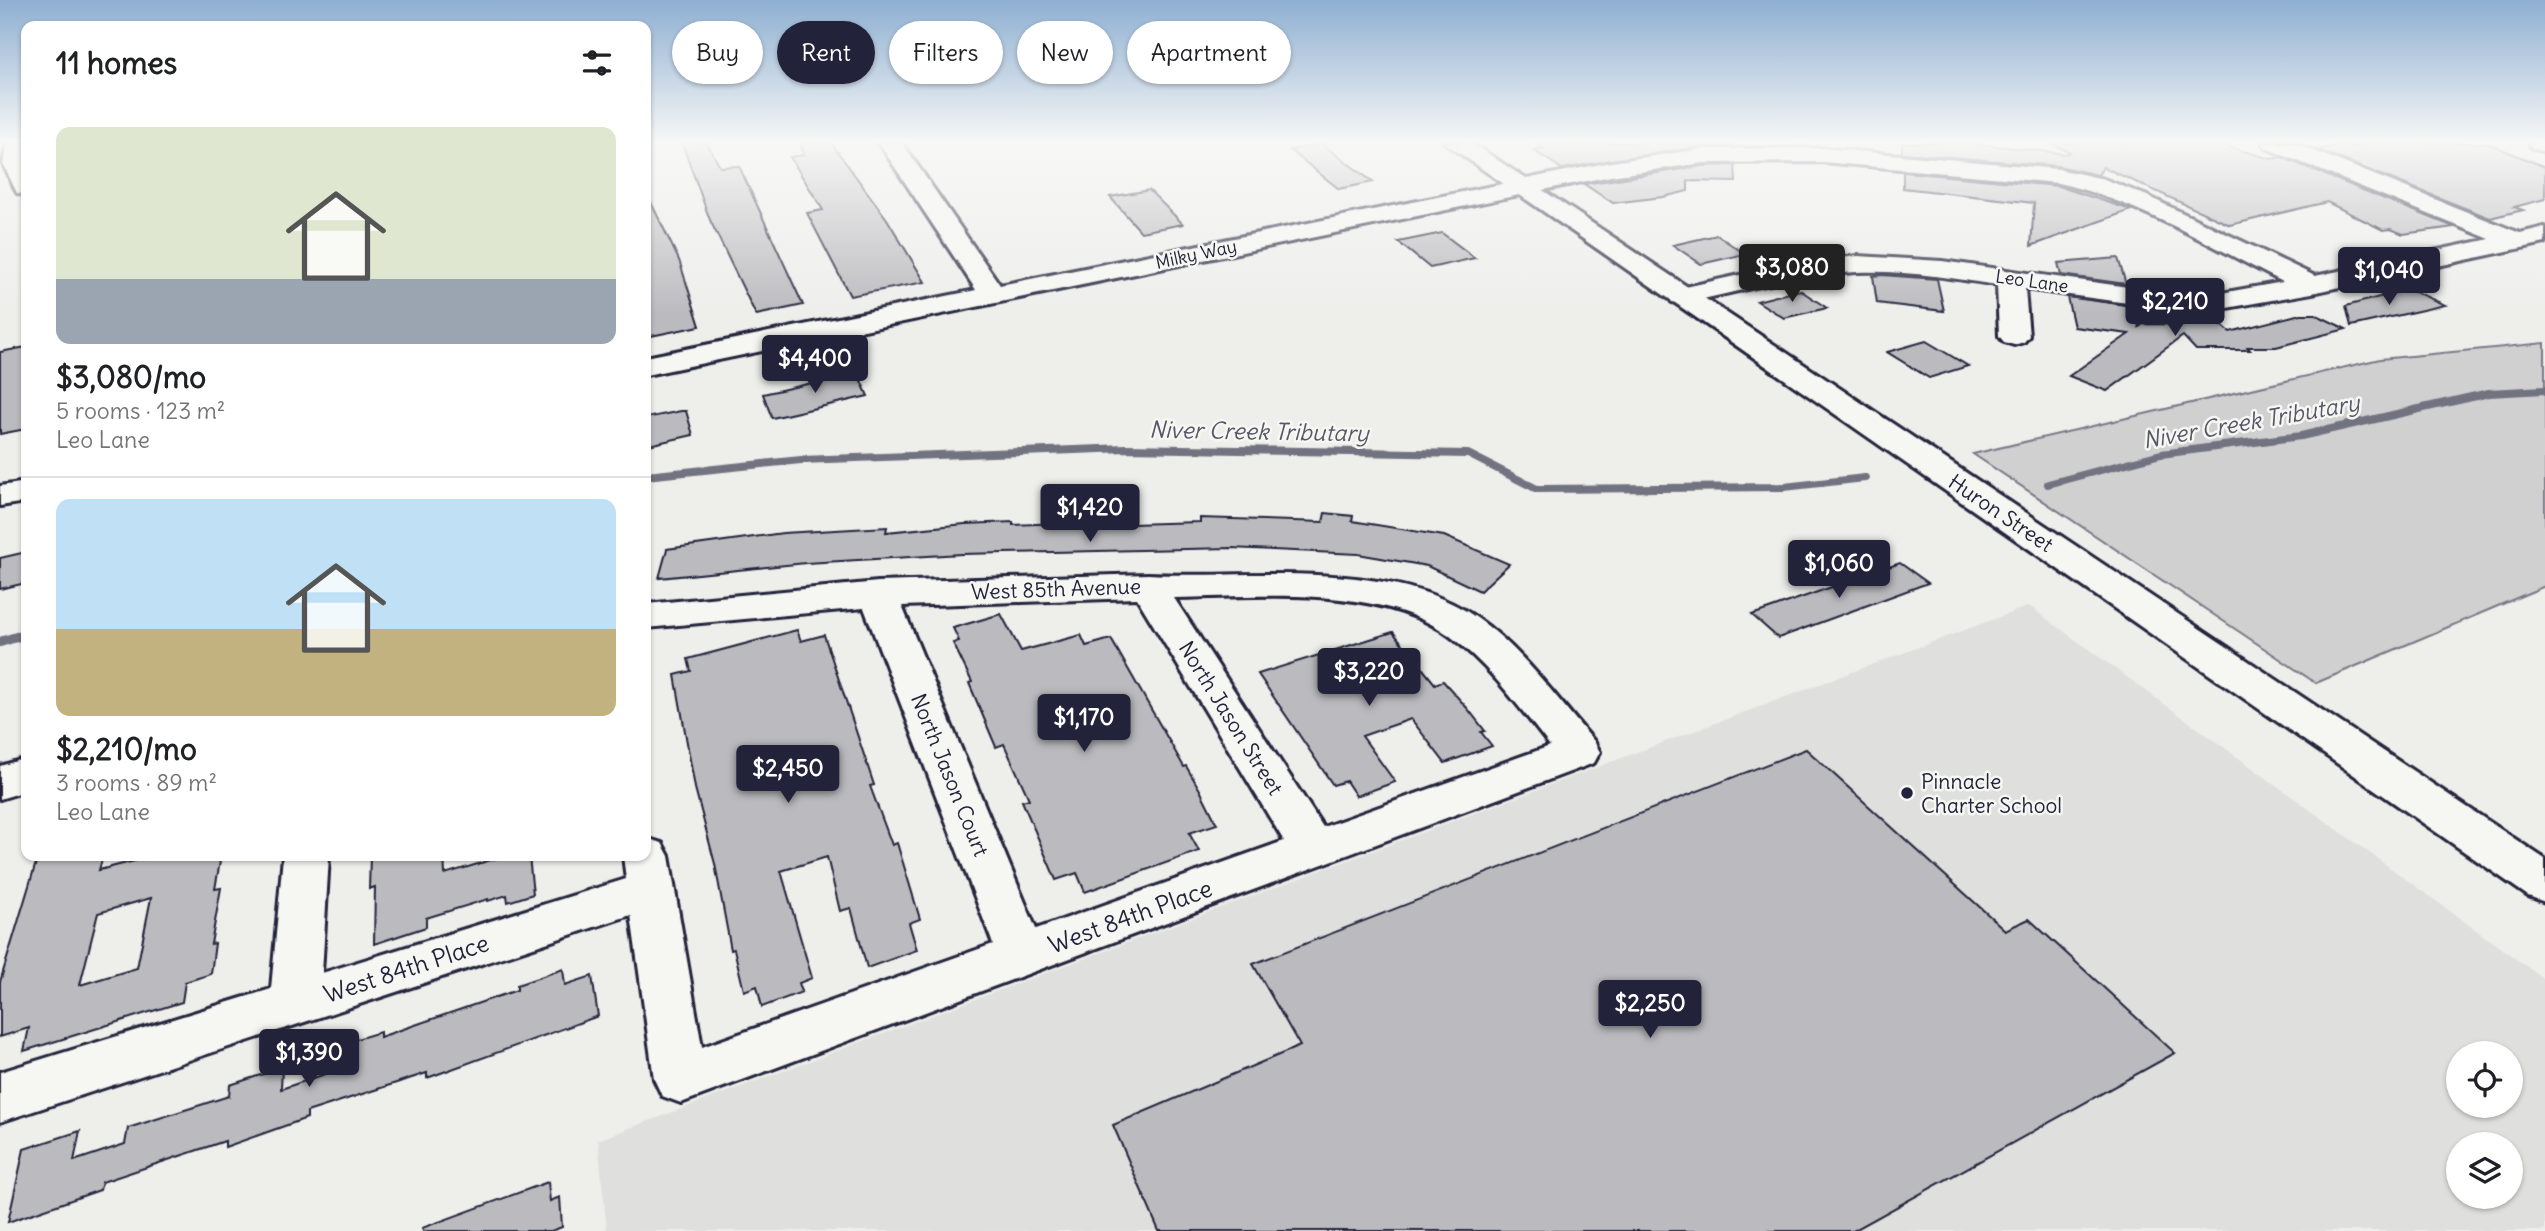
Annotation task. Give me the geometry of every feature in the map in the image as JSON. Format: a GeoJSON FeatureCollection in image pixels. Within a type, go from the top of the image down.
{"type":"FeatureCollection","features":[{"type":"Feature","properties":{"kind":"street"},"geometry":{"type":"LineString","coordinates":[[930,200],[993,295]]}},
{"type":"Feature","properties":{"kind":"street","name":"Milky Way"},"geometry":{"type":"LineString","coordinates":[[651,365],[1456,200]]}},
{"type":"Feature","properties":{"kind":"street","name":"Huron Street"},"geometry":{"type":"LineString","coordinates":[[1542,200],[2545,883]]}},
{"type":"Feature","properties":{"kind":"street","name":"Milky Way"},"geometry":{"type":"LineString","coordinates":[[2134,200],[2312,285]]}},
{"type":"Feature","properties":{"kind":"street"},"geometry":{"type":"LineString","coordinates":[[2417,200],[2518,241]]}},
{"type":"Feature","properties":{"kind":"street","name":"Leo Lane"},"geometry":{"type":"LineString","coordinates":[[1682,296],[1794,271],[1836,265],[1886,265],[2182,301],[2221,301],[2312,285],[2545,234]]}},
{"type":"Feature","properties":{"kind":"street"},"geometry":{"type":"LineString","coordinates":[[2010,278],[2014,336]]}},
{"type":"Feature","properties":{"kind":"street"},"geometry":{"type":"LineString","coordinates":[[0,496],[21,493]]}},
{"type":"Feature","properties":{"kind":"street","name":"West 85th Avenue"},"geometry":{"type":"LineString","coordinates":[[651,615],[743,604],[878,594],[1148,586],[1262,586],[1374,594],[1413,602],[1462,625],[1503,664],[1579,752]]}},
{"type":"Feature","properties":{"kind":"street","name":"North Jason Street"},"geometry":{"type":"LineString","coordinates":[[1148,586],[1314,849]]}},
{"type":"Feature","properties":{"kind":"street","name":"North Jason Court"},"geometry":{"type":"LineString","coordinates":[[878,594],[1022,955]]}},
{"type":"Feature","properties":{"kind":"street","name":"West 84th Place"},"geometry":{"type":"LineString","coordinates":[[0,1097],[295,1003],[648,873],[681,1079],[1579,752]]}},
{"type":"Feature","properties":{"kind":"street"},"geometry":{"type":"LineString","coordinates":[[0,783],[21,776]]}},
{"type":"Feature","properties":{"kind":"street"},"geometry":{"type":"LineString","coordinates":[[295,1003],[306,861]]}},
{"type":"Feature","properties":{"kind":"shaded area"},"geometry":{"type":"Polygon","coordinates":[[[2545,343],[2545,586],[2316,683],[1973,454],[2380,359],[2545,343]]]}},
{"type":"Feature","properties":{"kind":"shaded area","name":"Pinnacle Charter School"},"geometry":{"type":"Polygon","coordinates":[[[2029,606],[2545,980],[2545,1231],[607,1231],[598,1140],[2029,606]]]}},
{"type":"Feature","properties":{"kind":"building"},"geometry":{"type":"Polygon","coordinates":[[[703,200],[755,200],[803,305],[756,315],[703,200]]]}},
{"type":"Feature","properties":{"kind":"building"},"geometry":{"type":"Polygon","coordinates":[[[817,200],[873,200],[925,282],[850,296],[807,213],[823,210],[817,200]]]}},
{"type":"Feature","properties":{"kind":"building"},"geometry":{"type":"Polygon","coordinates":[[[1113,200],[1159,200],[1183,224],[1141,232],[1113,200]]]}},
{"type":"Feature","properties":{"kind":"building"},"geometry":{"type":"Polygon","coordinates":[[[1609,200],[1634,200],[1613,203],[1609,200]]]}},
{"type":"Feature","properties":{"kind":"building"},"geometry":{"type":"Polygon","coordinates":[[[2012,200],[2102,200],[2131,210],[2031,246],[2034,203],[2012,200]]]}},
{"type":"Feature","properties":{"kind":"building"},"geometry":{"type":"Polygon","coordinates":[[[2176,200],[2388,200],[2454,227],[2403,234],[2391,229],[2383,230],[2327,202],[2230,225],[2176,200]]]}},
{"type":"Feature","properties":{"kind":"building"},"geometry":{"type":"Polygon","coordinates":[[[2446,200],[2539,200],[2514,207],[2523,210],[2490,218],[2446,200]]]}},
{"type":"Feature","properties":{"kind":"building"},"geometry":{"type":"Polygon","coordinates":[[[651,202],[679,260],[700,326],[651,336],[651,202]]]}},
{"type":"Feature","properties":{"kind":"building"},"geometry":{"type":"Polygon","coordinates":[[[1442,233],[1475,258],[1430,268],[1398,242],[1442,233]]]}},
{"type":"Feature","properties":{"kind":"building"},"geometry":{"type":"Polygon","coordinates":[[[1717,235],[1745,254],[1701,264],[1673,245],[1717,235]]]}},
{"type":"Feature","properties":{"kind":"building"},"geometry":{"type":"Polygon","coordinates":[[[2118,258],[2126,284],[2061,275],[2058,263],[2118,258]]]}},
{"type":"Feature","properties":{"kind":"building"},"geometry":{"type":"Polygon","coordinates":[[[1873,276],[1937,279],[1944,311],[1877,303],[1873,276]]]}},
{"type":"Feature","properties":{"kind":"building"},"geometry":{"type":"Polygon","coordinates":[[[2409,289],[2445,305],[2351,326],[2346,306],[2409,289]]]}},
{"type":"Feature","properties":{"kind":"building"},"geometry":{"type":"Polygon","coordinates":[[[1800,290],[1827,308],[1784,318],[1757,301],[1800,290]]]}},
{"type":"Feature","properties":{"kind":"building"},"geometry":{"type":"Polygon","coordinates":[[[2067,297],[2133,306],[2139,327],[2143,324],[2222,325],[2230,332],[2301,314],[2315,314],[2346,329],[2276,347],[2247,347],[2250,350],[2196,350],[2183,336],[2107,391],[2069,376],[2129,334],[2074,327],[2067,297]]]}},
{"type":"Feature","properties":{"kind":"building"},"geometry":{"type":"Polygon","coordinates":[[[1926,341],[1968,366],[1929,378],[1887,352],[1926,341]]]}},
{"type":"Feature","properties":{"kind":"building"},"geometry":{"type":"Polygon","coordinates":[[[21,348],[21,430],[0,434],[0,352],[21,348]]]}},
{"type":"Feature","properties":{"kind":"building"},"geometry":{"type":"Polygon","coordinates":[[[858,374],[868,396],[772,418],[763,394],[858,374]]]}},
{"type":"Feature","properties":{"kind":"building"},"geometry":{"type":"Polygon","coordinates":[[[686,411],[693,435],[651,445],[651,417],[686,411]]]}},
{"type":"Feature","properties":{"kind":"building"},"geometry":{"type":"Polygon","coordinates":[[[1325,513],[1353,516],[1352,521],[1444,536],[1509,564],[1480,591],[1427,566],[1358,554],[1231,548],[962,554],[806,563],[659,578],[667,549],[783,533],[887,527],[886,532],[1013,522],[1013,525],[1131,520],[1131,524],[1200,522],[1200,518],[1323,522],[1325,513]]]}},
{"type":"Feature","properties":{"kind":"building"},"geometry":{"type":"Polygon","coordinates":[[[21,553],[21,584],[0,589],[0,558],[21,553]]]}},
{"type":"Feature","properties":{"kind":"building"},"geometry":{"type":"Polygon","coordinates":[[[1900,563],[1928,583],[1778,638],[1752,615],[1900,563]]]}},
{"type":"Feature","properties":{"kind":"building"},"geometry":{"type":"Polygon","coordinates":[[[1001,614],[1021,651],[1081,635],[1086,646],[1111,639],[1184,767],[1186,766],[1200,790],[1217,824],[1189,833],[1199,851],[1085,892],[1077,873],[1056,880],[1022,801],[1029,799],[1004,744],[996,747],[969,683],[972,682],[953,643],[959,641],[953,628],[1001,614]]]}},
{"type":"Feature","properties":{"kind":"building"},"geometry":{"type":"Polygon","coordinates":[[[797,630],[801,641],[824,635],[874,785],[870,786],[892,845],[897,843],[920,919],[909,923],[917,950],[867,968],[851,908],[840,911],[827,857],[781,871],[812,978],[799,983],[802,992],[762,1007],[757,986],[744,991],[734,949],[731,950],[715,864],[695,788],[675,675],[691,671],[688,659],[797,630]]]}},
{"type":"Feature","properties":{"kind":"building"},"geometry":{"type":"Polygon","coordinates":[[[1393,632],[1435,684],[1443,681],[1468,709],[1485,731],[1481,732],[1492,746],[1445,763],[1411,719],[1362,736],[1395,782],[1356,796],[1346,781],[1333,785],[1258,674],[1393,632]]]}},
{"type":"Feature","properties":{"kind":"building"},"geometry":{"type":"Polygon","coordinates":[[[1806,749],[2005,930],[2029,919],[2175,1053],[1853,1231],[1159,1231],[1113,1125],[1300,1046],[1253,964],[1806,749]]]}},
{"type":"Feature","properties":{"kind":"building"},"geometry":{"type":"Polygon","coordinates":[[[36,861],[102,861],[99,870],[134,861],[220,861],[215,889],[221,888],[211,944],[215,943],[211,974],[185,982],[182,1002],[24,1051],[29,1028],[0,1037],[0,982],[36,861]],[[151,898],[98,913],[80,985],[137,968],[151,898]]]}},
{"type":"Feature","properties":{"kind":"building"},"geometry":{"type":"Polygon","coordinates":[[[370,861],[444,861],[445,874],[488,861],[530,861],[533,894],[508,902],[507,895],[488,899],[426,918],[426,927],[374,944],[375,887],[369,889],[370,861]]]}},
{"type":"Feature","properties":{"kind":"building"},"geometry":{"type":"Polygon","coordinates":[[[563,969],[565,985],[592,976],[598,1016],[427,1078],[427,1073],[307,1112],[307,1118],[225,1147],[225,1141],[102,1182],[100,1190],[8,1222],[24,1149],[80,1131],[74,1161],[125,1144],[128,1128],[229,1096],[230,1085],[282,1068],[281,1089],[331,1072],[333,1046],[380,1032],[380,1037],[517,990],[517,985],[563,969]]]}},
{"type":"Feature","properties":{"kind":"building"},"geometry":{"type":"Polygon","coordinates":[[[548,1182],[550,1201],[560,1197],[562,1227],[551,1231],[423,1231],[422,1228],[548,1182]]]}},
{"type":"Feature","properties":{"kind":"waterway","name":"Niver Creek Tributary"},"geometry":{"type":"LineString","coordinates":[[2048,484],[2161,454],[2301,436],[2489,393],[2545,390]]}},
{"type":"Feature","properties":{"kind":"waterway","name":"Niver Creek Tributary"},"geometry":{"type":"LineString","coordinates":[[651,475],[801,460],[1127,448],[1468,454],[1537,489],[1784,487],[1865,478]]}},
{"type":"Feature","properties":{"kind":"waterway","name":"Niver Creek Tributary"},"geometry":{"type":"LineString","coordinates":[[0,642],[21,636]]}},
{"type":"Feature","properties":{"kind":"place","name":"Pinnacle Charter School"},"geometry":{"type":"Point","coordinates":[1907,793]}}]}
